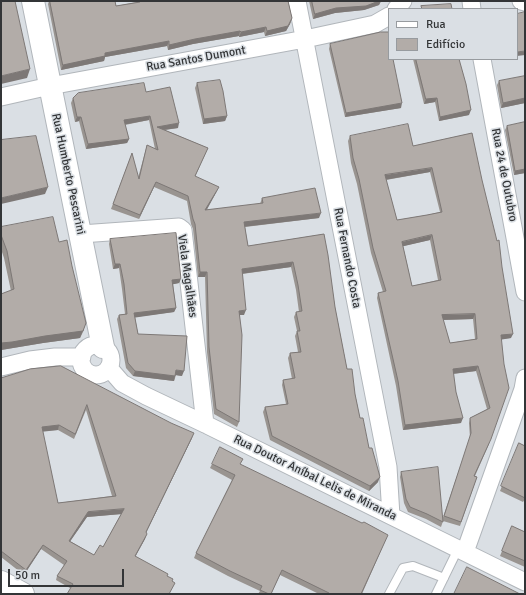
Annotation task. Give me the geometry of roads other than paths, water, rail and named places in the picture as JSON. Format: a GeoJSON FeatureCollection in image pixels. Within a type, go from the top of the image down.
{"type":"FeatureCollection","features":[{"type":"Feature","properties":{"kind":"street","name":"Rua Humberto Pescarini"},"geometry":{"type":"LineString","coordinates":[[33,1],[103,347]]}},
{"type":"Feature","properties":{"kind":"street","name":"Rua Fernando Costa"},"geometry":{"type":"LineString","coordinates":[[297,1],[388,467],[391,516]]}},
{"type":"Feature","properties":{"kind":"street"},"geometry":{"type":"LineString","coordinates":[[521,1],[525,2]]}},
{"type":"Feature","properties":{"kind":"street","name":"Rua Santos Dumont"},"geometry":{"type":"LineString","coordinates":[[1,97],[50,86],[305,39],[375,24],[388,17]]}},
{"type":"Feature","properties":{"kind":"street","name":"Rua 24 de Outubro"},"geometry":{"type":"LineString","coordinates":[[482,60],[525,292]]}},
{"type":"Feature","properties":{"kind":"street","name":"Viela Magalhães"},"geometry":{"type":"LineString","coordinates":[[81,234],[179,227],[183,230],[205,424]]}},
{"type":"Feature","properties":{"kind":"street"},"geometry":{"type":"LineString","coordinates":[[95,345],[103,347],[110,354],[111,364],[109,368],[106,372],[98,375],[88,373],[82,366],[82,357],[84,353],[90,347],[95,345]]}},
{"type":"Feature","properties":{"kind":"street"},"geometry":{"type":"LineString","coordinates":[[1,367],[30,360],[55,357],[82,357]]}},
{"type":"Feature","properties":{"kind":"street","name":"Rua Doutor Aníbal Lelis de Miranda"},"geometry":{"type":"LineString","coordinates":[[109,368],[122,383],[146,396],[525,582]]}},
{"type":"Feature","properties":{"kind":"street"},"geometry":{"type":"LineString","coordinates":[[462,550],[523,389],[525,378]]}},
{"type":"Feature","properties":{"kind":"street"},"geometry":{"type":"LineString","coordinates":[[1,582],[23,594]]}},
{"type":"Feature","properties":{"kind":"lane"},"geometry":{"type":"LineString","coordinates":[[436,594],[444,578],[462,550]]}},
{"type":"Feature","properties":{"kind":"lane"},"geometry":{"type":"LineString","coordinates":[[389,594],[403,568],[412,566],[444,578]]}}]}
